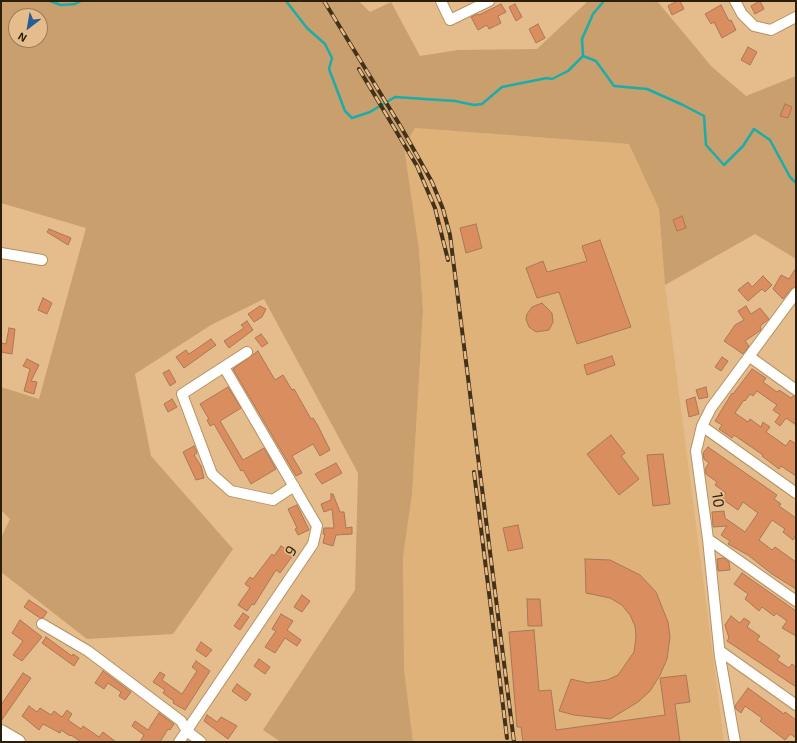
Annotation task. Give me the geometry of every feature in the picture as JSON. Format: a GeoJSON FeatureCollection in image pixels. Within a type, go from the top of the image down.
{"type":"FeatureCollection","features":[{"type":"Feature","properties":{"kind":"street"},"geometry":{"type":"LineString","coordinates":[[441,1],[450,20],[489,1]]}},
{"type":"Feature","properties":{"kind":"street"},"geometry":{"type":"LineString","coordinates":[[735,1],[742,14],[754,26],[772,30],[796,17]]}},
{"type":"Feature","properties":{"kind":"street"},"geometry":{"type":"LineString","coordinates":[[1,253],[42,260]]}},
{"type":"Feature","properties":{"kind":"street","name":"10"},"geometry":{"type":"LineString","coordinates":[[735,742],[720,651],[708,539],[696,451],[702,426],[710,408],[750,357],[796,293]]}},
{"type":"Feature","properties":{"kind":"street"},"geometry":{"type":"LineString","coordinates":[[247,352],[182,394],[212,474],[231,491],[273,500],[294,486]]}},
{"type":"Feature","properties":{"kind":"street"},"geometry":{"type":"LineString","coordinates":[[750,357],[796,390]]}},
{"type":"Feature","properties":{"kind":"street","name":"9"},"geometry":{"type":"LineString","coordinates":[[179,742],[313,544],[317,526],[224,368]]}},
{"type":"Feature","properties":{"kind":"street"},"geometry":{"type":"LineString","coordinates":[[702,426],[796,493]]}},
{"type":"Feature","properties":{"kind":"street"},"geometry":{"type":"LineString","coordinates":[[708,539],[796,601]]}},
{"type":"Feature","properties":{"kind":"street"},"geometry":{"type":"LineString","coordinates":[[42,624],[88,651],[181,721],[187,731],[201,742]]}},
{"type":"Feature","properties":{"kind":"street"},"geometry":{"type":"LineString","coordinates":[[720,651],[796,705]]}},
{"type":"Feature","properties":{"kind":"street"},"geometry":{"type":"LineString","coordinates":[[1,732],[18,742]]}},
{"type":"Feature","properties":{"kind":"shaded area"},"geometry":{"type":"Polygon","coordinates":[[[1,1],[359,1],[370,12],[391,2],[420,56],[458,50],[537,49],[586,3],[585,1],[657,1],[712,67],[746,96],[796,76],[796,259],[755,234],[665,285],[659,209],[629,144],[415,128],[404,147],[419,249],[423,311],[412,494],[403,557],[404,669],[413,742],[281,742],[263,730],[355,590],[358,473],[264,299],[211,325],[135,374],[151,456],[233,549],[173,634],[87,639],[1,572],[1,538],[10,519],[1,510],[1,387],[39,399],[86,228],[1,203],[1,1]]]}},
{"type":"Feature","properties":{"kind":"shaded area"},"geometry":{"type":"Polygon","coordinates":[[[415,128],[629,144],[659,209],[665,285],[724,742],[413,742],[404,669],[403,557],[412,494],[423,311],[419,249],[404,147],[415,128]]]}},
{"type":"Feature","properties":{"kind":"building"},"geometry":{"type":"Polygon","coordinates":[[[680,1],[684,9],[672,15],[668,6],[680,1]]]}},
{"type":"Feature","properties":{"kind":"building"},"geometry":{"type":"Polygon","coordinates":[[[760,1],[764,9],[755,14],[751,6],[760,1]]]}},
{"type":"Feature","properties":{"kind":"building"},"geometry":{"type":"Polygon","coordinates":[[[501,4],[506,12],[498,16],[501,23],[489,29],[487,25],[478,30],[471,17],[478,14],[479,15],[501,4]]]}},
{"type":"Feature","properties":{"kind":"building"},"geometry":{"type":"Polygon","coordinates":[[[515,4],[522,17],[516,21],[509,7],[515,4]]]}},
{"type":"Feature","properties":{"kind":"building"},"geometry":{"type":"Polygon","coordinates":[[[721,5],[729,21],[731,20],[736,30],[722,38],[714,22],[711,24],[705,14],[721,5]]]}},
{"type":"Feature","properties":{"kind":"building"},"geometry":{"type":"Polygon","coordinates":[[[538,24],[545,38],[536,43],[529,29],[538,24]]]}},
{"type":"Feature","properties":{"kind":"building"},"geometry":{"type":"Polygon","coordinates":[[[748,47],[757,52],[750,65],[741,60],[748,47]]]}},
{"type":"Feature","properties":{"kind":"building"},"geometry":{"type":"Polygon","coordinates":[[[785,104],[792,107],[788,118],[780,116],[785,104]]]}},
{"type":"Feature","properties":{"kind":"building"},"geometry":{"type":"Polygon","coordinates":[[[682,216],[686,228],[677,231],[673,220],[682,216]]]}},
{"type":"Feature","properties":{"kind":"building"},"geometry":{"type":"Polygon","coordinates":[[[476,224],[482,248],[466,253],[460,228],[476,224]]]}},
{"type":"Feature","properties":{"kind":"building"},"geometry":{"type":"Polygon","coordinates":[[[49,229],[71,238],[68,245],[47,232],[49,229]]]}},
{"type":"Feature","properties":{"kind":"building"},"geometry":{"type":"Polygon","coordinates":[[[600,240],[631,327],[577,344],[559,292],[537,298],[526,268],[543,261],[547,272],[587,261],[582,246],[600,240]]]}},
{"type":"Feature","properties":{"kind":"building"},"geometry":{"type":"Polygon","coordinates":[[[796,268],[796,286],[791,289],[783,299],[773,289],[781,275],[789,279],[796,268]]]}},
{"type":"Feature","properties":{"kind":"building"},"geometry":{"type":"Polygon","coordinates":[[[763,276],[772,285],[765,292],[762,289],[748,301],[738,290],[748,282],[752,287],[763,276]]]}},
{"type":"Feature","properties":{"kind":"building"},"geometry":{"type":"Polygon","coordinates":[[[43,298],[52,303],[47,314],[38,310],[43,298]]]}},
{"type":"Feature","properties":{"kind":"building"},"geometry":{"type":"Polygon","coordinates":[[[542,303],[552,313],[553,322],[549,330],[536,332],[529,327],[526,319],[527,314],[532,307],[542,303]]]}},
{"type":"Feature","properties":{"kind":"building"},"geometry":{"type":"Polygon","coordinates":[[[260,306],[266,309],[262,317],[254,322],[248,314],[260,306]]]}},
{"type":"Feature","properties":{"kind":"building"},"geometry":{"type":"Polygon","coordinates":[[[746,306],[751,314],[760,308],[769,319],[760,326],[761,330],[745,341],[749,346],[743,354],[724,341],[735,325],[744,320],[738,311],[746,306]]]}},
{"type":"Feature","properties":{"kind":"building"},"geometry":{"type":"Polygon","coordinates":[[[247,321],[253,330],[229,348],[224,341],[244,328],[241,325],[247,321]]]}},
{"type":"Feature","properties":{"kind":"building"},"geometry":{"type":"Polygon","coordinates":[[[9,328],[15,329],[12,354],[1,352],[1,343],[6,344],[9,328]]]}},
{"type":"Feature","properties":{"kind":"building"},"geometry":{"type":"Polygon","coordinates":[[[261,334],[268,343],[262,347],[255,338],[261,334]]]}},
{"type":"Feature","properties":{"kind":"building"},"geometry":{"type":"Polygon","coordinates":[[[211,339],[216,345],[184,368],[176,357],[186,350],[189,354],[211,339]]]}},
{"type":"Feature","properties":{"kind":"building"},"geometry":{"type":"Polygon","coordinates":[[[258,351],[275,380],[283,375],[292,390],[294,389],[311,419],[313,418],[318,426],[330,450],[320,456],[313,444],[292,456],[302,473],[296,476],[233,369],[258,351]]]}},
{"type":"Feature","properties":{"kind":"building"},"geometry":{"type":"Polygon","coordinates":[[[612,356],[615,365],[587,375],[584,365],[612,356]]]}},
{"type":"Feature","properties":{"kind":"building"},"geometry":{"type":"Polygon","coordinates":[[[722,357],[728,361],[721,371],[715,367],[722,357]]]}},
{"type":"Feature","properties":{"kind":"building"},"geometry":{"type":"Polygon","coordinates":[[[27,359],[39,365],[31,381],[37,382],[34,394],[24,391],[30,369],[23,366],[27,359]]]}},
{"type":"Feature","properties":{"kind":"building"},"geometry":{"type":"Polygon","coordinates":[[[752,369],[766,378],[763,382],[777,392],[779,390],[791,398],[796,396],[796,425],[786,418],[780,426],[775,422],[780,415],[773,410],[777,405],[757,391],[753,396],[750,394],[745,401],[744,400],[735,413],[748,422],[750,419],[761,427],[763,422],[770,427],[766,432],[786,446],[790,440],[796,444],[796,476],[781,466],[779,469],[762,456],[763,455],[734,435],[732,438],[719,429],[722,425],[715,421],[732,393],[733,394],[752,369]]]}},
{"type":"Feature","properties":{"kind":"building"},"geometry":{"type":"Polygon","coordinates":[[[169,370],[176,382],[170,386],[163,373],[169,370]]]}},
{"type":"Feature","properties":{"kind":"building"},"geometry":{"type":"Polygon","coordinates":[[[228,387],[241,408],[220,421],[243,460],[264,448],[276,469],[251,484],[243,470],[241,471],[214,424],[210,426],[207,420],[209,419],[200,404],[228,387]]]}},
{"type":"Feature","properties":{"kind":"building"},"geometry":{"type":"Polygon","coordinates":[[[706,387],[708,397],[699,399],[696,390],[706,387]]]}},
{"type":"Feature","properties":{"kind":"building"},"geometry":{"type":"Polygon","coordinates":[[[695,397],[699,414],[689,417],[686,400],[695,397]]]}},
{"type":"Feature","properties":{"kind":"building"},"geometry":{"type":"Polygon","coordinates":[[[172,399],[177,407],[168,412],[164,404],[172,399]]]}},
{"type":"Feature","properties":{"kind":"building"},"geometry":{"type":"Polygon","coordinates":[[[611,435],[625,453],[621,456],[639,479],[619,495],[587,454],[611,435]]]}},
{"type":"Feature","properties":{"kind":"building"},"geometry":{"type":"Polygon","coordinates":[[[194,446],[197,453],[194,455],[201,466],[204,478],[196,480],[183,452],[194,446]]]}},
{"type":"Feature","properties":{"kind":"building"},"geometry":{"type":"Polygon","coordinates":[[[708,447],[777,495],[774,499],[781,504],[779,506],[796,518],[796,535],[793,540],[783,532],[785,529],[772,520],[759,540],[772,550],[775,547],[796,562],[796,589],[772,574],[748,555],[728,544],[730,541],[721,535],[727,526],[713,527],[712,512],[724,511],[725,518],[745,532],[758,513],[743,502],[738,510],[722,499],[726,493],[715,485],[717,482],[706,474],[705,469],[709,463],[704,459],[703,453],[708,447]]]}},
{"type":"Feature","properties":{"kind":"building"},"geometry":{"type":"Polygon","coordinates":[[[663,454],[670,504],[653,506],[647,455],[663,454]]]}},
{"type":"Feature","properties":{"kind":"building"},"geometry":{"type":"Polygon","coordinates":[[[336,463],[342,473],[322,484],[315,474],[336,463]]]}},
{"type":"Feature","properties":{"kind":"building"},"geometry":{"type":"Polygon","coordinates":[[[331,494],[333,494],[340,512],[344,512],[346,528],[352,527],[352,534],[336,535],[333,546],[323,543],[325,534],[323,534],[324,528],[334,528],[332,509],[324,512],[321,504],[331,500],[331,494]]]}},
{"type":"Feature","properties":{"kind":"building"},"geometry":{"type":"Polygon","coordinates":[[[297,505],[309,530],[298,535],[295,529],[297,528],[288,509],[297,505]]]}},
{"type":"Feature","properties":{"kind":"building"},"geometry":{"type":"Polygon","coordinates":[[[518,525],[523,548],[508,551],[503,528],[518,525]]]}},
{"type":"Feature","properties":{"kind":"building"},"geometry":{"type":"Polygon","coordinates":[[[281,546],[294,554],[280,573],[276,570],[254,605],[252,604],[247,611],[238,605],[250,588],[245,584],[250,577],[253,579],[272,554],[274,556],[281,546]]]}},
{"type":"Feature","properties":{"kind":"building"},"geometry":{"type":"Polygon","coordinates":[[[724,558],[729,562],[730,570],[718,571],[717,559],[724,558]]]}},
{"type":"Feature","properties":{"kind":"building"},"geometry":{"type":"Polygon","coordinates":[[[585,559],[610,560],[640,575],[656,592],[668,622],[670,637],[667,659],[660,675],[650,691],[638,702],[610,719],[574,715],[559,711],[571,679],[588,683],[607,680],[618,675],[634,652],[636,637],[635,626],[630,615],[622,605],[610,598],[586,593],[585,559]]]}},
{"type":"Feature","properties":{"kind":"building"},"geometry":{"type":"Polygon","coordinates":[[[742,573],[796,611],[796,636],[782,628],[787,621],[776,613],[774,616],[762,607],[759,611],[745,599],[748,594],[734,584],[742,573]]]}},
{"type":"Feature","properties":{"kind":"building"},"geometry":{"type":"Polygon","coordinates":[[[302,595],[310,601],[302,612],[294,607],[302,595]]]}},
{"type":"Feature","properties":{"kind":"building"},"geometry":{"type":"Polygon","coordinates":[[[527,599],[540,599],[542,626],[528,626],[527,599]]]}},
{"type":"Feature","properties":{"kind":"building"},"geometry":{"type":"Polygon","coordinates":[[[29,600],[47,612],[43,618],[40,618],[24,607],[29,600]]]}},
{"type":"Feature","properties":{"kind":"building"},"geometry":{"type":"Polygon","coordinates":[[[243,613],[249,617],[240,630],[234,626],[243,613]]]}},
{"type":"Feature","properties":{"kind":"building"},"geometry":{"type":"Polygon","coordinates":[[[281,614],[293,621],[287,630],[301,640],[297,646],[285,638],[275,653],[265,647],[276,631],[272,629],[281,614]]]}},
{"type":"Feature","properties":{"kind":"building"},"geometry":{"type":"Polygon","coordinates":[[[731,616],[740,623],[744,618],[750,622],[747,627],[760,636],[757,640],[780,656],[777,660],[789,668],[792,664],[796,667],[796,687],[727,641],[729,638],[725,625],[731,616]]]}},
{"type":"Feature","properties":{"kind":"building"},"geometry":{"type":"Polygon","coordinates":[[[20,620],[42,637],[22,661],[13,655],[23,641],[12,633],[20,620]]]}},
{"type":"Feature","properties":{"kind":"building"},"geometry":{"type":"Polygon","coordinates":[[[534,630],[539,691],[551,690],[556,730],[665,715],[660,678],[686,675],[690,702],[675,704],[680,742],[523,742],[521,727],[517,727],[509,632],[534,630]]]}},
{"type":"Feature","properties":{"kind":"building"},"geometry":{"type":"Polygon","coordinates":[[[46,637],[72,656],[73,654],[79,658],[74,666],[42,643],[46,637]]]}},
{"type":"Feature","properties":{"kind":"building"},"geometry":{"type":"Polygon","coordinates":[[[201,642],[212,650],[206,657],[196,650],[201,642]]]}},
{"type":"Feature","properties":{"kind":"building"},"geometry":{"type":"Polygon","coordinates":[[[259,659],[270,667],[265,674],[254,666],[259,659]]]}},
{"type":"Feature","properties":{"kind":"building"},"geometry":{"type":"Polygon","coordinates":[[[196,661],[210,671],[185,710],[173,703],[174,701],[163,693],[165,690],[153,682],[160,672],[165,675],[162,680],[182,694],[197,671],[192,667],[196,661]]]}},
{"type":"Feature","properties":{"kind":"building"},"geometry":{"type":"Polygon","coordinates":[[[103,671],[131,692],[125,700],[119,696],[121,692],[108,683],[104,689],[95,683],[103,671]]]}},
{"type":"Feature","properties":{"kind":"building"},"geometry":{"type":"Polygon","coordinates":[[[23,673],[31,678],[1,721],[1,705],[23,673]]]}},
{"type":"Feature","properties":{"kind":"building"},"geometry":{"type":"Polygon","coordinates":[[[237,684],[251,694],[246,701],[232,691],[237,684]]]}},
{"type":"Feature","properties":{"kind":"building"},"geometry":{"type":"Polygon","coordinates":[[[748,688],[784,714],[785,712],[796,720],[796,738],[790,734],[785,740],[760,721],[762,718],[745,706],[741,713],[736,709],[735,706],[748,688]]]}},
{"type":"Feature","properties":{"kind":"building"},"geometry":{"type":"Polygon","coordinates":[[[29,706],[37,712],[40,708],[51,715],[54,711],[62,717],[67,710],[72,714],[68,720],[81,729],[83,726],[99,737],[103,732],[116,742],[81,742],[61,730],[60,733],[43,724],[39,730],[22,716],[29,706]]]}},
{"type":"Feature","properties":{"kind":"building"},"geometry":{"type":"Polygon","coordinates":[[[159,713],[174,724],[170,730],[168,729],[160,742],[140,742],[144,735],[132,726],[135,721],[148,730],[159,713]]]}},
{"type":"Feature","properties":{"kind":"building"},"geometry":{"type":"Polygon","coordinates":[[[207,715],[217,722],[221,717],[237,726],[228,739],[204,721],[207,715]]]}},
{"type":"Feature","properties":{"kind":"waterway"},"geometry":{"type":"LineString","coordinates":[[50,1],[61,5],[75,4],[81,1]]}},
{"type":"Feature","properties":{"kind":"waterway"},"geometry":{"type":"LineString","coordinates":[[286,1],[307,28],[325,44],[332,58],[329,69],[345,111],[352,118],[370,112],[395,97],[455,101],[474,105],[482,104],[502,87],[547,78],[552,79],[568,71],[583,56]]}},
{"type":"Feature","properties":{"kind":"waterway"},"geometry":{"type":"LineString","coordinates":[[583,56],[582,39],[593,14],[604,1]]}},
{"type":"Feature","properties":{"kind":"waterway"},"geometry":{"type":"LineString","coordinates":[[583,56],[596,61],[614,86],[647,89],[704,116],[706,145],[724,165],[743,146],[754,129],[770,140],[790,177],[796,183]]}},
{"type":"Feature","properties":{"kind":"railway"},"geometry":{"type":"LineString","coordinates":[[324,1],[401,127],[432,182],[443,209],[450,235],[514,742]]}},
{"type":"Feature","properties":{"kind":"railway"},"geometry":{"type":"LineString","coordinates":[[359,69],[417,166],[435,208],[448,260]]}},
{"type":"Feature","properties":{"kind":"railway"},"geometry":{"type":"LineString","coordinates":[[474,472],[507,738]]}}]}
